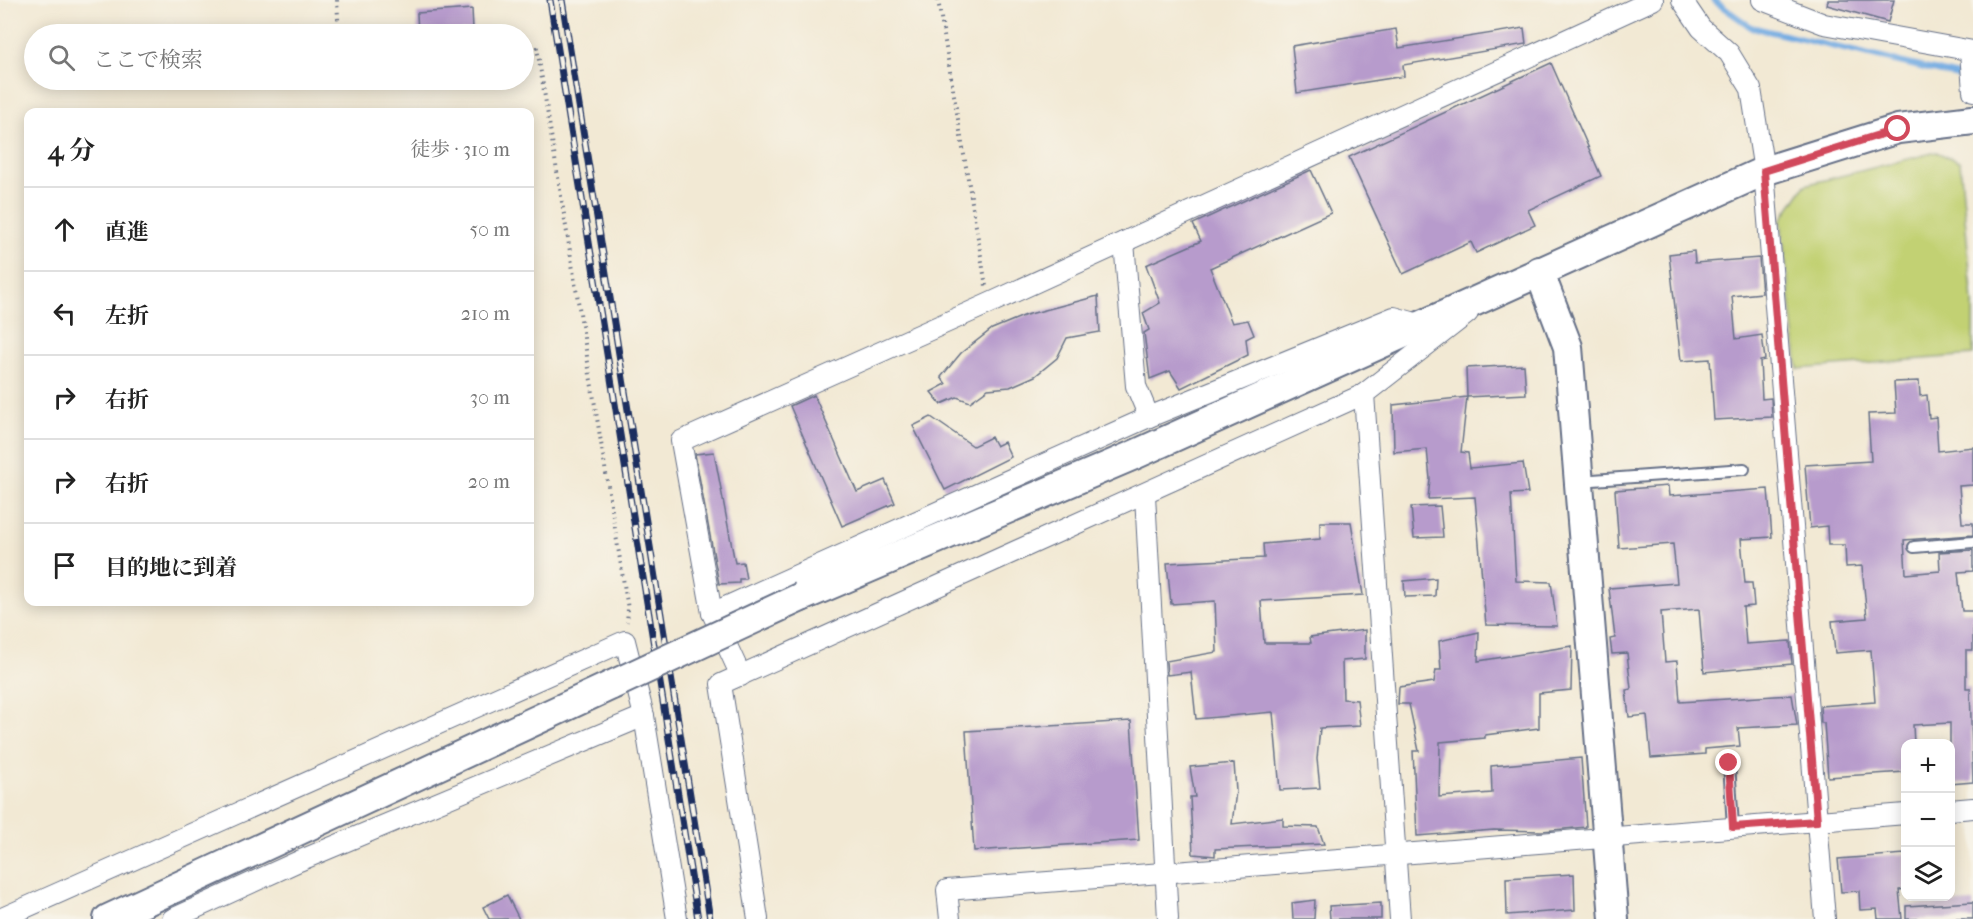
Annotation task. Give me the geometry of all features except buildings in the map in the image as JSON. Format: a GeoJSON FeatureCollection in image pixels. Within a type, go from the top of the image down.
{"type":"FeatureCollection","features":[{"type":"Feature","properties":{"kind":"street"},"geometry":{"type":"LineString","coordinates":[[741,676],[712,613],[681,441],[988,304],[1653,0]]}},
{"type":"Feature","properties":{"kind":"street"},"geometry":{"type":"LineString","coordinates":[[1682,0],[1701,27],[1730,53],[1751,89],[1764,171],[1825,919]]}},
{"type":"Feature","properties":{"kind":"street"},"geometry":{"type":"LineString","coordinates":[[1762,0],[1824,24],[1972,56],[1973,91]]}},
{"type":"Feature","properties":{"kind":"street"},"geometry":{"type":"LineString","coordinates":[[108,919],[801,597],[1134,455],[1426,326],[1539,271],[1764,171],[1898,129],[1973,120]]}},
{"type":"Feature","properties":{"kind":"street"},"geometry":{"type":"LineString","coordinates":[[1124,242],[1136,386],[1149,417]]}},
{"type":"Feature","properties":{"kind":"street"},"geometry":{"type":"LineString","coordinates":[[1539,271],[1568,347],[1614,919]]}},
{"type":"Feature","properties":{"kind":"street"},"geometry":{"type":"LineString","coordinates":[[758,919],[721,684],[1145,495],[1364,394],[1490,296]]}},
{"type":"Feature","properties":{"kind":"street"},"geometry":{"type":"LineString","coordinates":[[712,613],[1149,417],[1394,317],[1426,326]]}},
{"type":"Feature","properties":{"kind":"street"},"geometry":{"type":"LineString","coordinates":[[1364,394],[1400,919]]}},
{"type":"Feature","properties":{"kind":"street"},"geometry":{"type":"LineString","coordinates":[[1145,495],[1163,873],[1168,919]]}},
{"type":"Feature","properties":{"kind":"street"},"geometry":{"type":"LineString","coordinates":[[0,919],[625,641],[644,716],[677,919]]}},
{"type":"Feature","properties":{"kind":"street"},"geometry":{"type":"LineString","coordinates":[[172,919],[299,861],[644,716]]}},
{"type":"Feature","properties":{"kind":"street"},"geometry":{"type":"LineString","coordinates":[[1955,810],[1973,808]]}},
{"type":"Feature","properties":{"kind":"street"},"geometry":{"type":"LineString","coordinates":[[950,919],[947,890],[1901,814]]}},
{"type":"Feature","properties":{"kind":"lane"},"geometry":{"type":"LineString","coordinates":[[1579,481],[1744,469]]}},
{"type":"Feature","properties":{"kind":"lane"},"geometry":{"type":"LineString","coordinates":[[1914,547],[1973,542]]}},
{"type":"Feature","properties":{"kind":"lane"},"geometry":{"type":"LineString","coordinates":[[1729,763],[1733,827]]}},
{"type":"Feature","properties":{"kind":"path"},"geometry":{"type":"LineString","coordinates":[[337,0],[338,24]]}},
{"type":"Feature","properties":{"kind":"path"},"geometry":{"type":"LineString","coordinates":[[938,0],[988,304]]}},
{"type":"Feature","properties":{"kind":"path"},"geometry":{"type":"LineString","coordinates":[[534,48],[537,48],[628,609],[625,641]]}},
{"type":"Feature","properties":{"kind":"green space"},"geometry":{"type":"Polygon","coordinates":[[[1936,152],[1960,162],[1973,304],[1973,355],[1798,369],[1781,220],[1805,185],[1936,152]]]}},
{"type":"Feature","properties":{"kind":"waterway"},"geometry":{"type":"LineString","coordinates":[[1713,0],[1751,27],[1967,78]]}},
{"type":"Feature","properties":{"kind":"railway"},"geometry":{"type":"LineString","coordinates":[[550,0],[698,919]]}},
{"type":"Feature","properties":{"kind":"railway"},"geometry":{"type":"LineString","coordinates":[[562,0],[710,919]]}},
{"type":"Feature","properties":{"kind":"route"},"geometry":{"type":"LineString","coordinates":[[1729,763],[1733,827],[1817,821],[1764,171],[1898,129]]}}]}
